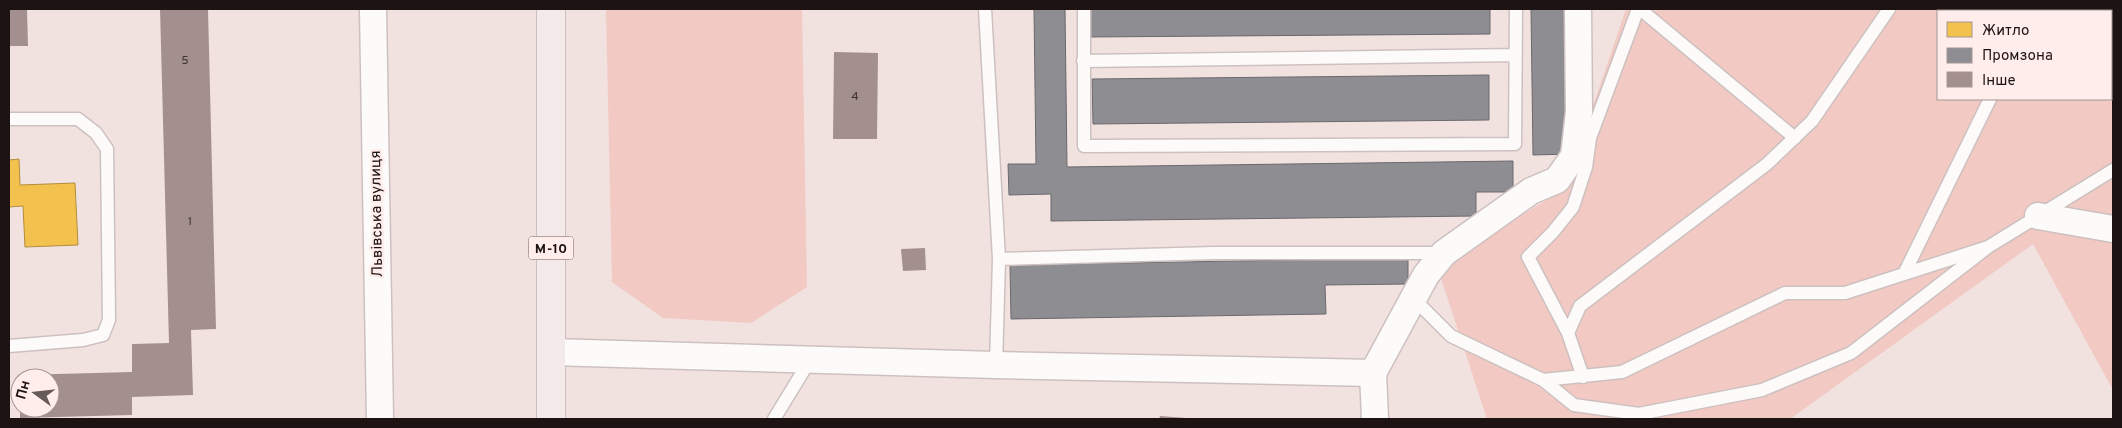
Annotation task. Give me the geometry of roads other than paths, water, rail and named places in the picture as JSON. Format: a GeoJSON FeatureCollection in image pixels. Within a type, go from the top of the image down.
{"type":"FeatureCollection","features":[{"type":"Feature","properties":{"kind":"highway","name":"М-10"},"geometry":{"type":"LineString","coordinates":[[551,9],[551,419]]}},
{"type":"Feature","properties":{"kind":"street","name":"Львівська вулиця"},"geometry":{"type":"LineString","coordinates":[[373,9],[380,419]]}},
{"type":"Feature","properties":{"kind":"street"},"geometry":{"type":"LineString","coordinates":[[1375,419],[1373,373],[1426,275],[1444,253],[1531,191],[1557,180],[1574,156],[1579,112],[1578,9]]}},
{"type":"Feature","properties":{"kind":"street"},"geometry":{"type":"LineString","coordinates":[[2038,216],[2113,229]]}},
{"type":"Feature","properties":{"kind":"street"},"geometry":{"type":"LineString","coordinates":[[551,352],[996,366],[1373,373]]}},
{"type":"Feature","properties":{"kind":"lane"},"geometry":{"type":"LineString","coordinates":[[985,9],[999,259],[996,366]]}},
{"type":"Feature","properties":{"kind":"lane"},"geometry":{"type":"LineString","coordinates":[[1084,9],[1084,146],[1515,144],[1516,9]]}},
{"type":"Feature","properties":{"kind":"lane"},"geometry":{"type":"LineString","coordinates":[[1583,376],[1568,333],[1528,257],[1553,232],[1573,207],[1586,167],[1590,138],[1639,9],[1795,138]]}},
{"type":"Feature","properties":{"kind":"lane"},"geometry":{"type":"LineString","coordinates":[[1568,333],[1580,306],[1767,164],[1812,121],[1889,9]]}},
{"type":"Feature","properties":{"kind":"lane"},"geometry":{"type":"LineString","coordinates":[[1083,61],[1516,56]]}},
{"type":"Feature","properties":{"kind":"lane"},"geometry":{"type":"LineString","coordinates":[[1904,274],[1990,100]]}},
{"type":"Feature","properties":{"kind":"lane"},"geometry":{"type":"LineString","coordinates":[[9,119],[78,120],[96,133],[107,149],[109,320],[103,335],[83,340],[9,346]]}},
{"type":"Feature","properties":{"kind":"lane"},"geometry":{"type":"LineString","coordinates":[[1414,299],[1451,336],[1544,380],[1574,405],[1639,414],[1762,390],[1851,353],[1988,247],[2113,170]]}},
{"type":"Feature","properties":{"kind":"lane"},"geometry":{"type":"LineString","coordinates":[[1544,380],[1622,372],[1785,293],[1845,293],[1988,247]]}},
{"type":"Feature","properties":{"kind":"lane"},"geometry":{"type":"LineString","coordinates":[[999,259],[1214,253],[1444,253]]}},
{"type":"Feature","properties":{"kind":"lane"},"geometry":{"type":"LineString","coordinates":[[774,419],[810,360]]}}]}
